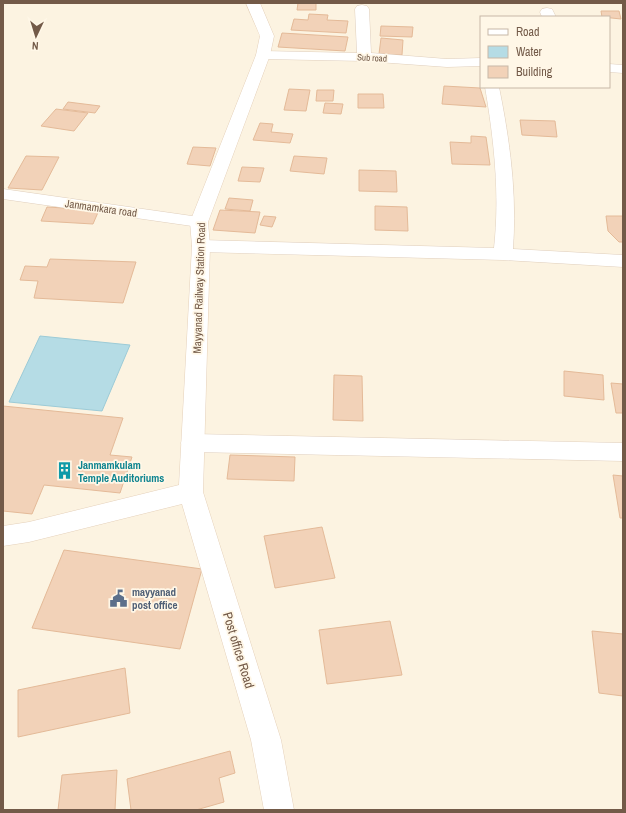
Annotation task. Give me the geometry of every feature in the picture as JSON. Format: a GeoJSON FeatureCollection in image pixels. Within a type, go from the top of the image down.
{"type":"FeatureCollection","features":[{"type":"Feature","properties":{"kind":"street","name":"Mayyanad Railway Station Road"},"geometry":{"type":"LineString","coordinates":[[191,492],[201,246],[200,222],[263,55],[267,36],[253,3]]}},
{"type":"Feature","properties":{"kind":"street"},"geometry":{"type":"LineString","coordinates":[[362,9],[364,57]]}},
{"type":"Feature","properties":{"kind":"street","name":"Sub road"},"geometry":{"type":"LineString","coordinates":[[263,55],[364,57],[447,63],[480,62]]}},
{"type":"Feature","properties":{"kind":"street"},"geometry":{"type":"LineString","coordinates":[[610,68],[623,69]]}},
{"type":"Feature","properties":{"kind":"street"},"geometry":{"type":"LineString","coordinates":[[492,88],[506,184],[506,227],[503,254]]}},
{"type":"Feature","properties":{"kind":"street","name":"Janmamkara road"},"geometry":{"type":"LineString","coordinates":[[3,194],[200,222]]}},
{"type":"Feature","properties":{"kind":"street"},"geometry":{"type":"LineString","coordinates":[[201,246],[503,254],[623,261]]}},
{"type":"Feature","properties":{"kind":"street"},"geometry":{"type":"LineString","coordinates":[[192,443],[623,452]]}},
{"type":"Feature","properties":{"kind":"street"},"geometry":{"type":"LineString","coordinates":[[3,536],[29,532],[191,492]]}},
{"type":"Feature","properties":{"kind":"street","name":"Post office Road"},"geometry":{"type":"LineString","coordinates":[[191,492],[266,740],[279,810]]}},
{"type":"Feature","properties":{"kind":"water"},"geometry":{"type":"Polygon","coordinates":[[[40,336],[130,345],[102,411],[9,402],[40,336]]]}},
{"type":"Feature","properties":{"kind":"building"},"geometry":{"type":"Polygon","coordinates":[[[298,3],[316,3],[316,10],[297,10],[298,3]]]}},
{"type":"Feature","properties":{"kind":"building"},"geometry":{"type":"Polygon","coordinates":[[[601,11],[619,11],[621,19],[610,18],[610,16],[602,16],[601,11]]]}},
{"type":"Feature","properties":{"kind":"building"},"geometry":{"type":"Polygon","coordinates":[[[309,14],[328,15],[327,20],[348,21],[346,33],[291,30],[294,19],[308,20],[309,14]]]}},
{"type":"Feature","properties":{"kind":"building"},"geometry":{"type":"Polygon","coordinates":[[[381,26],[413,27],[412,37],[380,36],[381,26]]]}},
{"type":"Feature","properties":{"kind":"building"},"geometry":{"type":"Polygon","coordinates":[[[282,33],[348,37],[345,51],[278,47],[282,33]]]}},
{"type":"Feature","properties":{"kind":"building"},"geometry":{"type":"Polygon","coordinates":[[[381,38],[403,40],[402,55],[379,54],[381,38]]]}},
{"type":"Feature","properties":{"kind":"building"},"geometry":{"type":"Polygon","coordinates":[[[444,86],[480,88],[486,107],[442,104],[444,86]]]}},
{"type":"Feature","properties":{"kind":"building"},"geometry":{"type":"Polygon","coordinates":[[[289,89],[310,90],[306,111],[284,110],[289,89]]]}},
{"type":"Feature","properties":{"kind":"building"},"geometry":{"type":"Polygon","coordinates":[[[317,90],[334,90],[333,101],[316,101],[317,90]]]}},
{"type":"Feature","properties":{"kind":"building"},"geometry":{"type":"Polygon","coordinates":[[[358,94],[383,94],[384,108],[358,108],[358,94]]]}},
{"type":"Feature","properties":{"kind":"building"},"geometry":{"type":"Polygon","coordinates":[[[68,102],[100,106],[95,113],[63,109],[68,102]]]}},
{"type":"Feature","properties":{"kind":"building"},"geometry":{"type":"Polygon","coordinates":[[[325,103],[343,104],[341,114],[323,113],[325,103]]]}},
{"type":"Feature","properties":{"kind":"building"},"geometry":{"type":"Polygon","coordinates":[[[56,109],[88,113],[74,131],[41,126],[56,109]]]}},
{"type":"Feature","properties":{"kind":"building"},"geometry":{"type":"Polygon","coordinates":[[[520,120],[555,121],[557,137],[522,135],[520,120]]]}},
{"type":"Feature","properties":{"kind":"building"},"geometry":{"type":"Polygon","coordinates":[[[260,123],[273,124],[271,132],[293,134],[290,143],[253,140],[260,123]]]}},
{"type":"Feature","properties":{"kind":"building"},"geometry":{"type":"Polygon","coordinates":[[[471,136],[486,137],[490,165],[452,164],[450,142],[471,143],[471,136]]]}},
{"type":"Feature","properties":{"kind":"building"},"geometry":{"type":"Polygon","coordinates":[[[193,147],[216,148],[210,166],[187,164],[193,147]]]}},
{"type":"Feature","properties":{"kind":"building"},"geometry":{"type":"Polygon","coordinates":[[[26,156],[59,157],[42,190],[8,188],[26,156]]]}},
{"type":"Feature","properties":{"kind":"building"},"geometry":{"type":"Polygon","coordinates":[[[294,156],[327,158],[324,174],[290,171],[294,156]]]}},
{"type":"Feature","properties":{"kind":"building"},"geometry":{"type":"Polygon","coordinates":[[[242,167],[264,168],[260,182],[238,181],[242,167]]]}},
{"type":"Feature","properties":{"kind":"building"},"geometry":{"type":"Polygon","coordinates":[[[359,170],[396,171],[397,192],[359,191],[359,170]]]}},
{"type":"Feature","properties":{"kind":"building"},"geometry":{"type":"Polygon","coordinates":[[[229,198],[253,200],[250,211],[225,209],[229,198]]]}},
{"type":"Feature","properties":{"kind":"building"},"geometry":{"type":"Polygon","coordinates":[[[375,206],[407,207],[408,231],[375,230],[375,206]]]}},
{"type":"Feature","properties":{"kind":"building"},"geometry":{"type":"Polygon","coordinates":[[[47,207],[99,210],[93,224],[41,221],[47,207]]]}},
{"type":"Feature","properties":{"kind":"building"},"geometry":{"type":"Polygon","coordinates":[[[220,210],[260,212],[255,233],[213,230],[220,210]]]}},
{"type":"Feature","properties":{"kind":"building"},"geometry":{"type":"Polygon","coordinates":[[[264,216],[276,217],[272,227],[260,225],[264,216]]]}},
{"type":"Feature","properties":{"kind":"building"},"geometry":{"type":"Polygon","coordinates":[[[606,216],[623,216],[623,242],[619,242],[608,231],[606,216]]]}},
{"type":"Feature","properties":{"kind":"building"},"geometry":{"type":"Polygon","coordinates":[[[50,259],[136,262],[123,303],[34,298],[38,281],[20,280],[25,266],[47,267],[50,259]]]}},
{"type":"Feature","properties":{"kind":"building"},"geometry":{"type":"Polygon","coordinates":[[[564,371],[603,375],[604,400],[564,396],[564,371]]]}},
{"type":"Feature","properties":{"kind":"building"},"geometry":{"type":"Polygon","coordinates":[[[334,375],[362,376],[363,421],[333,420],[334,375]]]}},
{"type":"Feature","properties":{"kind":"building"},"geometry":{"type":"Polygon","coordinates":[[[611,383],[623,384],[623,413],[616,413],[611,383]]]}},
{"type":"Feature","properties":{"kind":"building","name":"Janmamkulam Temple Auditoriums"},"geometry":{"type":"Polygon","coordinates":[[[3,406],[123,418],[110,455],[132,457],[120,493],[44,485],[32,514],[3,511],[3,406]]]}},
{"type":"Feature","properties":{"kind":"building"},"geometry":{"type":"Polygon","coordinates":[[[230,455],[295,457],[294,481],[227,479],[230,455]]]}},
{"type":"Feature","properties":{"kind":"building"},"geometry":{"type":"Polygon","coordinates":[[[613,475],[623,476],[623,518],[620,518],[613,475]]]}},
{"type":"Feature","properties":{"kind":"building"},"geometry":{"type":"Polygon","coordinates":[[[322,527],[335,578],[275,588],[264,536],[322,527]]]}},
{"type":"Feature","properties":{"kind":"building","name":"mayyanad post office"},"geometry":{"type":"Polygon","coordinates":[[[64,550],[202,569],[180,649],[32,628],[64,550]]]}},
{"type":"Feature","properties":{"kind":"building"},"geometry":{"type":"Polygon","coordinates":[[[390,621],[402,675],[327,684],[319,630],[390,621]]]}},
{"type":"Feature","properties":{"kind":"building"},"geometry":{"type":"Polygon","coordinates":[[[592,631],[623,634],[623,696],[599,693],[592,631]]]}},
{"type":"Feature","properties":{"kind":"building"},"geometry":{"type":"Polygon","coordinates":[[[125,668],[130,713],[18,737],[18,690],[125,668]]]}},
{"type":"Feature","properties":{"kind":"building"},"geometry":{"type":"Polygon","coordinates":[[[230,751],[235,773],[219,778],[224,802],[196,810],[131,810],[127,779],[230,751]]]}},
{"type":"Feature","properties":{"kind":"building"},"geometry":{"type":"Polygon","coordinates":[[[117,770],[115,810],[58,810],[62,775],[117,770]]]}},
{"type":"Feature","properties":{"kind":"place","name":"Janmamkulam Temple Auditoriums"},"geometry":{"type":"Point","coordinates":[65,471]}},
{"type":"Feature","properties":{"kind":"place","name":"mayyanad post office"},"geometry":{"type":"Point","coordinates":[119,598]}}]}
